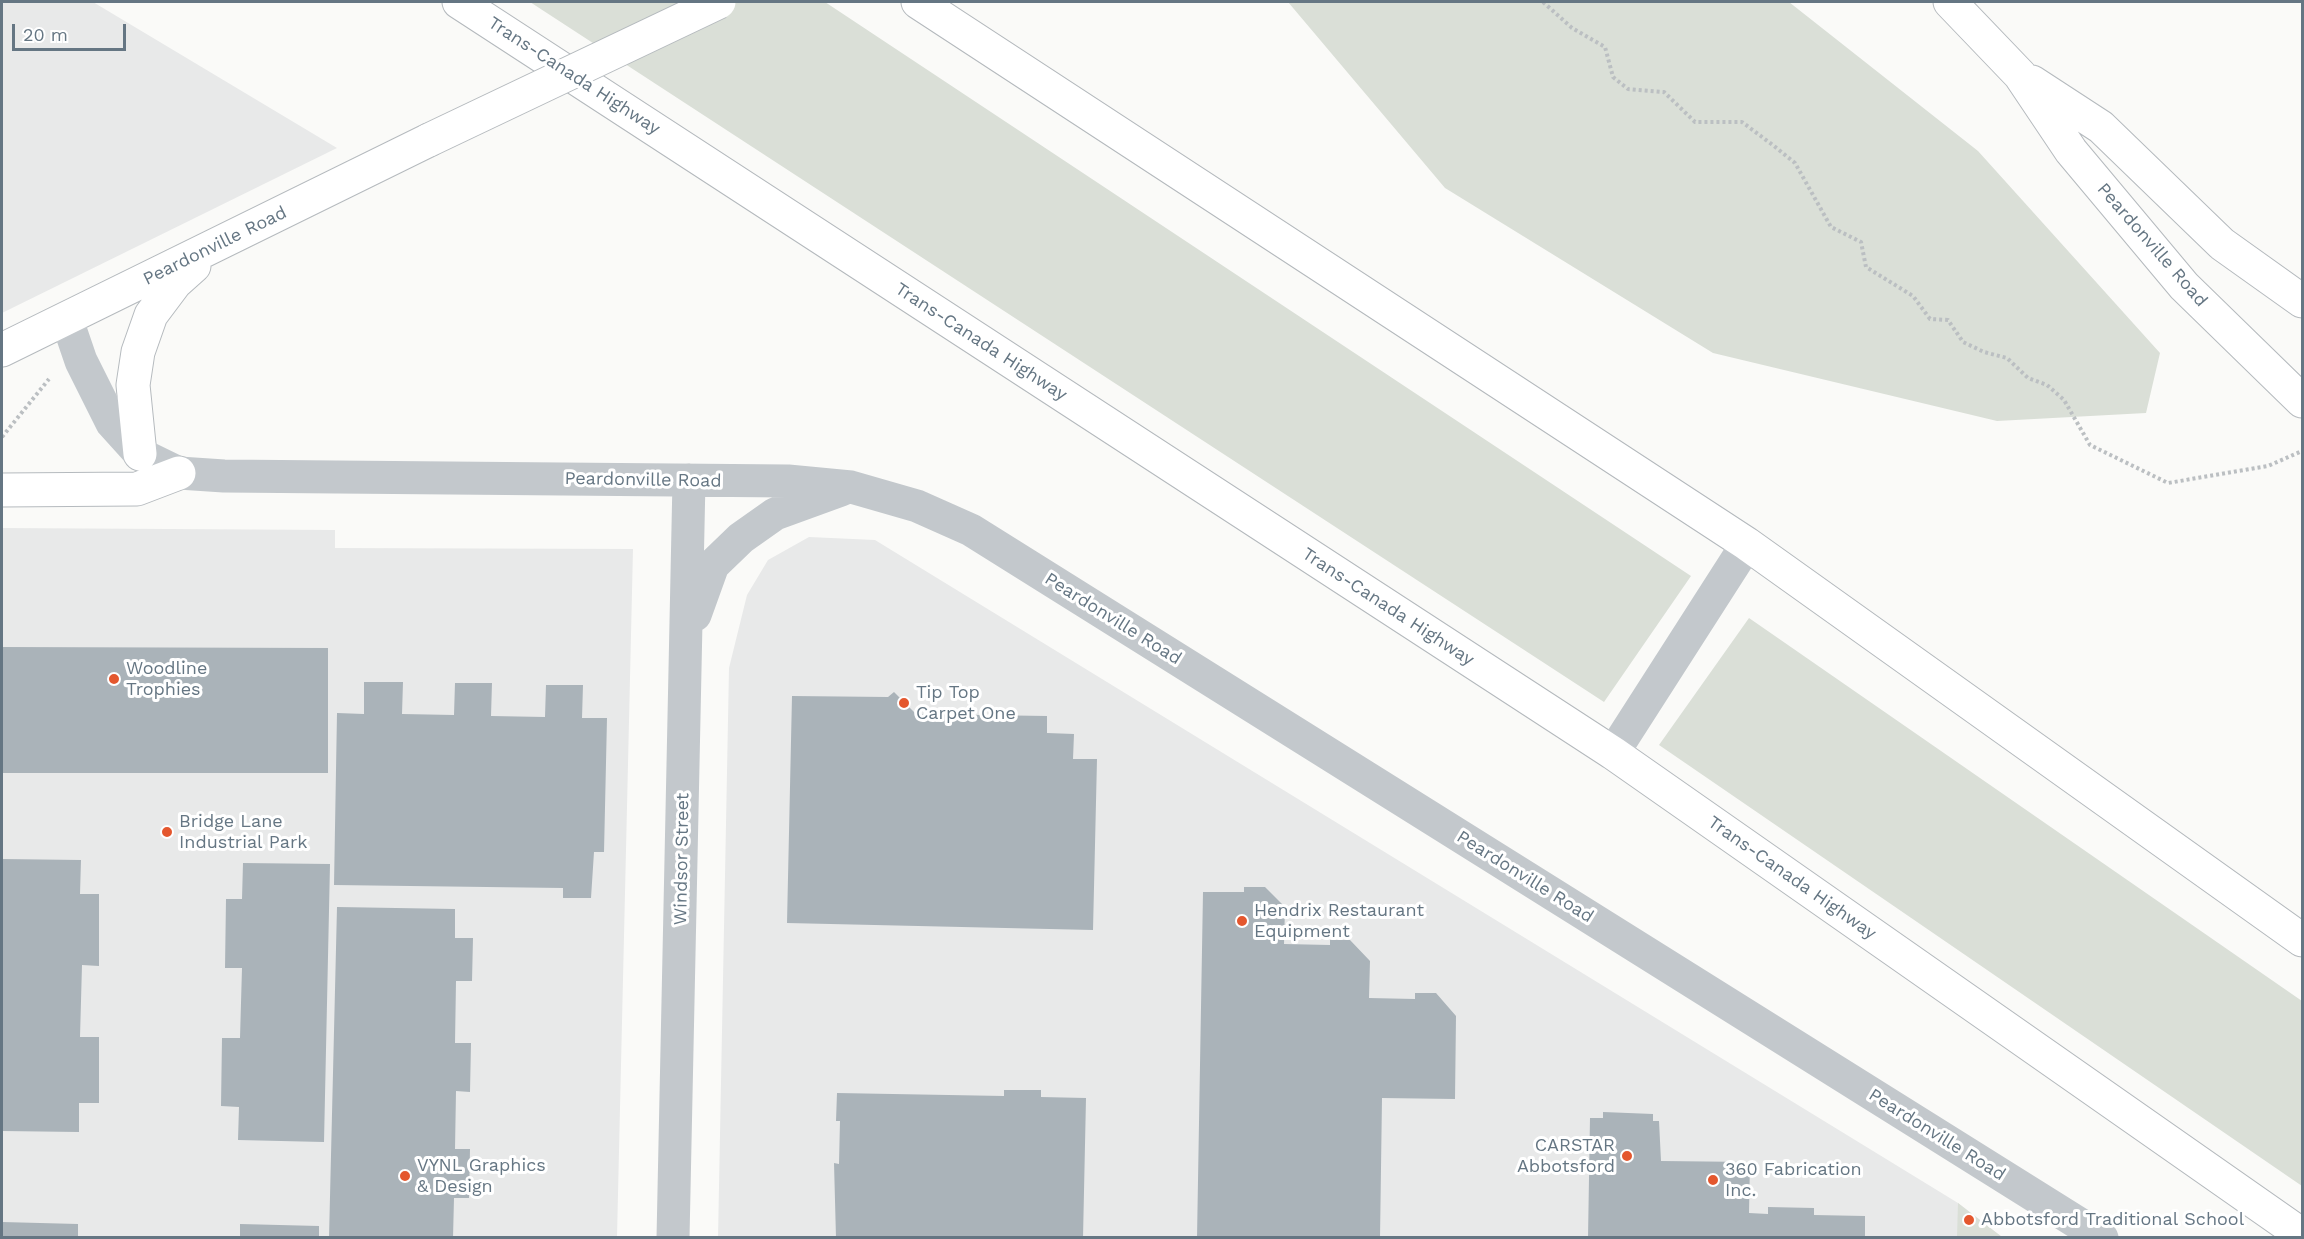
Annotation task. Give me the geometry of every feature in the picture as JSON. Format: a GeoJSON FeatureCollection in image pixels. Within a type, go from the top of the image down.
{"type":"FeatureCollection","features":[{"type":"Feature","properties":{"kind":"main road","name":"Trans-Canada Highway"},"geometry":{"type":"LineString","coordinates":[[459,2],[1613,753],[2302,1235]]}},
{"type":"Feature","properties":{"kind":"main road","name":"Peardonville Road"},"geometry":{"type":"LineString","coordinates":[[2,350],[719,2]]}},
{"type":"Feature","properties":{"kind":"main road"},"geometry":{"type":"LineString","coordinates":[[918,2],[1747,544],[2302,940]]}},
{"type":"Feature","properties":{"kind":"main road","name":"Peardonville Road"},"geometry":{"type":"LineString","coordinates":[[1950,2],[2020,75],[2072,151],[2184,286],[2302,401]]}},
{"type":"Feature","properties":{"kind":"main road","name":"Peardonville Road"},"geometry":{"type":"LineString","coordinates":[[2020,75],[2102,127],[2223,244],[2302,301]]}},
{"type":"Feature","properties":{"kind":"main road"},"geometry":{"type":"LineString","coordinates":[[140,454],[133,385],[138,352],[151,315],[175,283],[220,244]]}},
{"type":"Feature","properties":{"kind":"main road"},"geometry":{"type":"LineString","coordinates":[[2,490],[137,489],[179,473]]}},
{"type":"Feature","properties":{"kind":"street","name":"Peardonville Road"},"geometry":{"type":"LineString","coordinates":[[67,320],[81,361],[112,423],[140,454],[179,473],[224,477],[788,481],[851,487],[917,506],[971,530],[2102,1238]]}},
{"type":"Feature","properties":{"kind":"street","name":"Windsor Street"},"geometry":{"type":"LineString","coordinates":[[673,1238],[689,480]]}},
{"type":"Feature","properties":{"kind":"street"},"geometry":{"type":"LineString","coordinates":[[687,639],[713,565],[741,538],[774,514],[851,487]]}},
{"type":"Feature","properties":{"kind":"street"},"geometry":{"type":"LineString","coordinates":[[1613,753],[1747,544]]}},
{"type":"Feature","properties":{"kind":"path"},"geometry":{"type":"LineString","coordinates":[[1544,2],[1572,28],[1605,47],[1613,77],[1628,89],[1664,92],[1695,122],[1742,122],[1795,163],[1832,227],[1861,242],[1866,267],[1913,296],[1930,319],[1948,320],[1963,342],[1984,352],[2007,358],[2028,378],[2047,385],[2064,400],[2090,445],[2168,483],[2268,466],[2302,451]]}},
{"type":"Feature","properties":{"kind":"shaded area"},"geometry":{"type":"Polygon","coordinates":[[[2,2],[93,2],[337,148],[2,313],[2,2]]]}},
{"type":"Feature","properties":{"kind":"shaded area"},"geometry":{"type":"Polygon","coordinates":[[[530,2],[825,2],[1691,576],[1604,702],[530,2]]]}},
{"type":"Feature","properties":{"kind":"shaded area"},"geometry":{"type":"Polygon","coordinates":[[[1288,2],[1789,2],[1978,151],[2160,353],[2146,413],[1997,421],[1713,353],[1445,188],[1288,2]]]}},
{"type":"Feature","properties":{"kind":"shaded area"},"geometry":{"type":"Polygon","coordinates":[[[2,528],[335,530],[335,548],[633,549],[617,1237],[2,1238],[2,528]]]}},
{"type":"Feature","properties":{"kind":"shaded area"},"geometry":{"type":"Polygon","coordinates":[[[809,537],[875,540],[1958,1203],[2002,1237],[718,1238],[729,668],[747,595],[768,560],[809,537]]]}},
{"type":"Feature","properties":{"kind":"shaded area"},"geometry":{"type":"Polygon","coordinates":[[[1749,618],[2302,1001],[2302,1186],[1659,745],[1749,618]]]}},
{"type":"Feature","properties":{"kind":"shaded area","name":"Abbotsford Traditional School"},"geometry":{"type":"Polygon","coordinates":[[[1958,1203],[2002,1237],[1957,1237],[1958,1203]]]}},
{"type":"Feature","properties":{"kind":"building"},"geometry":{"type":"Polygon","coordinates":[[[2,647],[328,648],[328,773],[2,773],[2,647]]]}},
{"type":"Feature","properties":{"kind":"building"},"geometry":{"type":"Polygon","coordinates":[[[364,682],[403,682],[402,714],[454,715],[455,683],[492,683],[491,716],[545,717],[546,685],[583,685],[582,718],[607,718],[604,852],[594,852],[591,898],[563,898],[563,888],[334,885],[337,713],[364,714],[364,682]]]}},
{"type":"Feature","properties":{"kind":"building"},"geometry":{"type":"Polygon","coordinates":[[[894,692],[916,714],[1047,716],[1047,733],[1074,734],[1073,759],[1097,759],[1093,930],[787,923],[792,696],[888,697],[894,692]]]}},
{"type":"Feature","properties":{"kind":"building"},"geometry":{"type":"Polygon","coordinates":[[[2,859],[81,860],[80,894],[99,894],[99,966],[82,965],[80,1037],[99,1037],[99,1103],[79,1103],[79,1132],[2,1131],[2,859]]]}},
{"type":"Feature","properties":{"kind":"building"},"geometry":{"type":"Polygon","coordinates":[[[243,863],[330,864],[324,1142],[238,1140],[239,1107],[221,1106],[222,1038],[240,1038],[242,968],[225,968],[226,899],[242,899],[243,863]]]}},
{"type":"Feature","properties":{"kind":"building"},"geometry":{"type":"Polygon","coordinates":[[[1244,887],[1265,887],[1285,907],[1284,944],[1330,945],[1330,940],[1350,940],[1370,961],[1369,998],[1415,999],[1415,993],[1436,993],[1456,1016],[1455,1099],[1382,1098],[1380,1238],[1197,1238],[1203,892],[1244,892],[1244,887]]]}},
{"type":"Feature","properties":{"kind":"building"},"geometry":{"type":"Polygon","coordinates":[[[337,907],[455,909],[455,938],[473,938],[472,981],[456,981],[455,1043],[471,1043],[470,1092],[456,1091],[455,1149],[470,1149],[469,1198],[454,1198],[453,1238],[329,1238],[337,907]]]}},
{"type":"Feature","properties":{"kind":"building"},"geometry":{"type":"Polygon","coordinates":[[[1004,1090],[1041,1090],[1041,1097],[1086,1098],[1083,1238],[836,1238],[834,1163],[839,1164],[840,1121],[836,1121],[837,1093],[1004,1096],[1004,1090]]]}},
{"type":"Feature","properties":{"kind":"building"},"geometry":{"type":"Polygon","coordinates":[[[1603,1112],[1653,1114],[1653,1121],[1659,1121],[1661,1161],[1750,1162],[1749,1213],[1768,1214],[1768,1207],[1814,1208],[1814,1215],[1865,1216],[1865,1238],[1588,1238],[1590,1118],[1603,1118],[1603,1112]]]}},
{"type":"Feature","properties":{"kind":"building"},"geometry":{"type":"Polygon","coordinates":[[[2,1222],[78,1224],[78,1238],[2,1238],[2,1222]]]}},
{"type":"Feature","properties":{"kind":"building"},"geometry":{"type":"Polygon","coordinates":[[[240,1224],[319,1226],[319,1238],[240,1238],[240,1224]]]}},
{"type":"Feature","properties":{"kind":"place","name":"Woodline Trophies"},"geometry":{"type":"Point","coordinates":[114,679]}},
{"type":"Feature","properties":{"kind":"place","name":"Tip Top Carpet One"},"geometry":{"type":"Point","coordinates":[904,703]}},
{"type":"Feature","properties":{"kind":"place","name":"Bridge Lane Industrial Park"},"geometry":{"type":"Point","coordinates":[167,832]}},
{"type":"Feature","properties":{"kind":"place","name":"Hendrix Restaurant Equipment"},"geometry":{"type":"Point","coordinates":[1242,921]}},
{"type":"Feature","properties":{"kind":"place","name":"CARSTAR Abbotsford"},"geometry":{"type":"Point","coordinates":[1627,1156]}},
{"type":"Feature","properties":{"kind":"place","name":"VYNL Graphics & Design"},"geometry":{"type":"Point","coordinates":[405,1176]}},
{"type":"Feature","properties":{"kind":"place","name":"360 Fabrication Inc."},"geometry":{"type":"Point","coordinates":[1713,1180]}},
{"type":"Feature","properties":{"kind":"place","name":"Abbotsford Traditional School"},"geometry":{"type":"Point","coordinates":[1969,1220]}}]}
